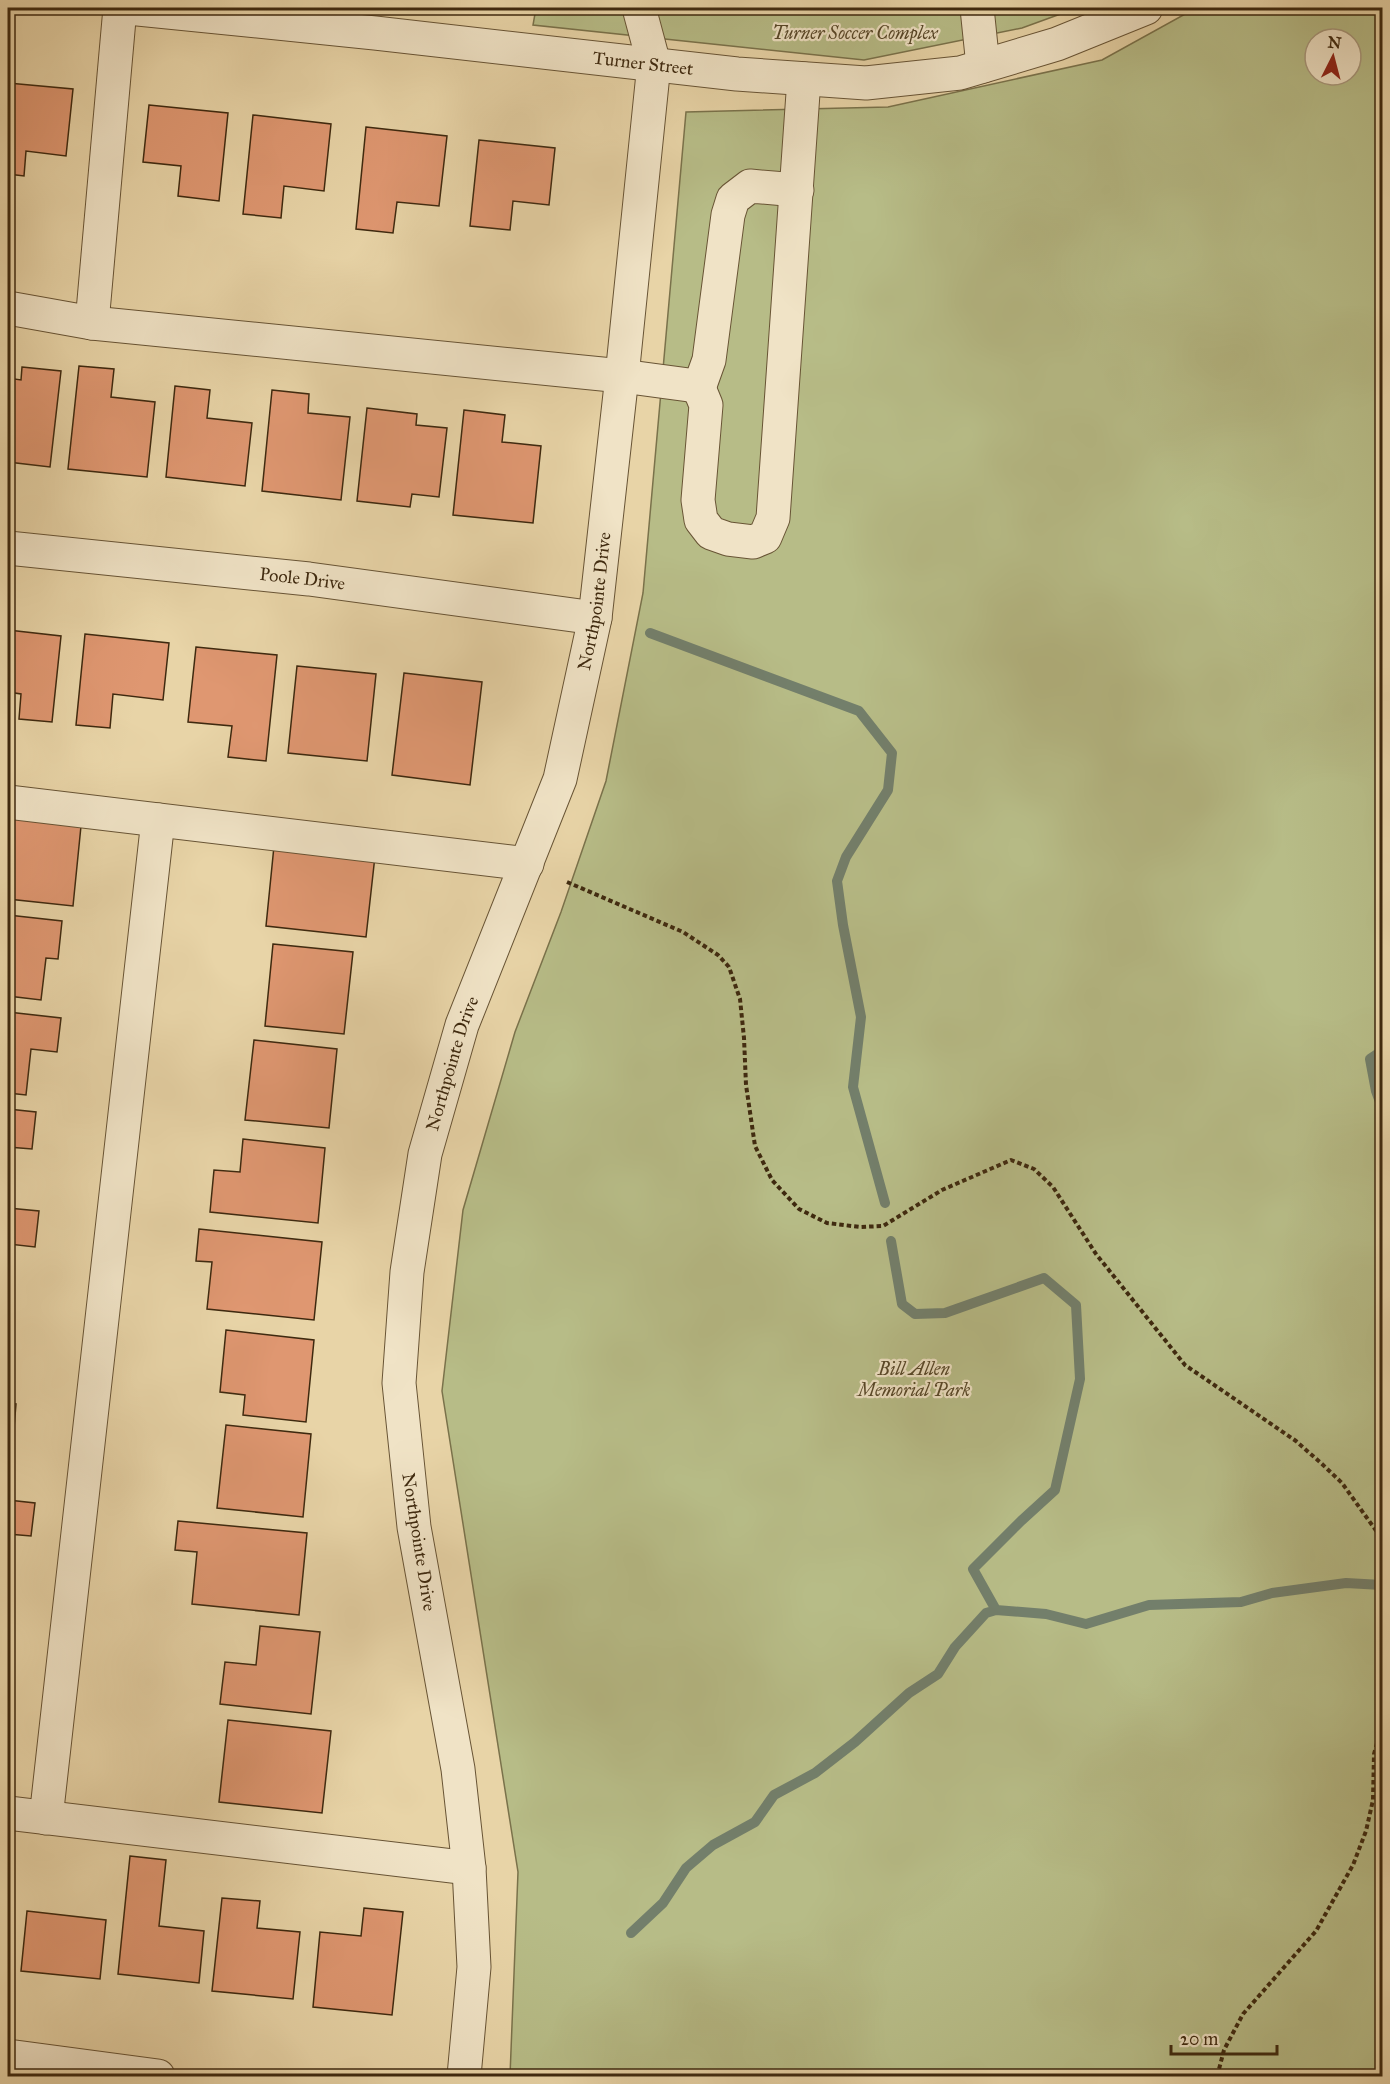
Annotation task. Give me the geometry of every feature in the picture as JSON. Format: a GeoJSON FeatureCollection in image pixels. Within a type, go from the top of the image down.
{"type":"FeatureCollection","features":[{"type":"Feature","properties":{"kind":"street"},"geometry":{"type":"LineString","coordinates":[[92,323],[120,8]]}},
{"type":"Feature","properties":{"kind":"street","name":"Turner Street"},"geometry":{"type":"LineString","coordinates":[[128,8],[736,74],[866,83],[960,73],[1057,44],[1146,8]]}},
{"type":"Feature","properties":{"kind":"street"},"geometry":{"type":"LineString","coordinates":[[639,8],[654,64]]}},
{"type":"Feature","properties":{"kind":"street"},"geometry":{"type":"LineString","coordinates":[[977,8],[983,66]]}},
{"type":"Feature","properties":{"kind":"street","name":"Northpointe Drive"},"geometry":{"type":"LineString","coordinates":[[464,2076],[474,1967],[469,1868],[458,1769],[414,1527],[399,1383],[407,1272],[425,1154],[462,1025],[560,779],[595,618],[654,64]]}},
{"type":"Feature","properties":{"kind":"street"},"geometry":{"type":"LineString","coordinates":[[797,190],[750,186],[733,199],[728,214],[709,360],[699,388],[706,405],[698,500],[701,520],[711,533],[728,539],[753,542],[765,537],[773,518],[797,190],[804,79]]}},
{"type":"Feature","properties":{"kind":"street"},"geometry":{"type":"LineString","coordinates":[[8,308],[92,323],[622,376],[699,388]]}},
{"type":"Feature","properties":{"kind":"street","name":"Poole Drive"},"geometry":{"type":"LineString","coordinates":[[8,548],[309,579],[595,618]]}},
{"type":"Feature","properties":{"kind":"street"},"geometry":{"type":"LineString","coordinates":[[8,802],[527,864]]}},
{"type":"Feature","properties":{"kind":"street"},"geometry":{"type":"LineString","coordinates":[[46,1818],[158,820]]}},
{"type":"Feature","properties":{"kind":"street"},"geometry":{"type":"LineString","coordinates":[[8,1814],[469,1868]]}},
{"type":"Feature","properties":{"kind":"street"},"geometry":{"type":"LineString","coordinates":[[8,2056],[158,2076]]}},
{"type":"Feature","properties":{"kind":"path"},"geometry":{"type":"LineString","coordinates":[[567,882],[683,932],[718,955],[729,967],[740,999],[746,1084],[755,1146],[771,1180],[799,1209],[827,1223],[860,1227],[883,1226],[942,1190],[1011,1160],[1034,1169],[1053,1187],[1096,1254],[1185,1365],[1296,1442],[1322,1464],[1342,1483],[1383,1539]]}},
{"type":"Feature","properties":{"kind":"path"},"geometry":{"type":"LineString","coordinates":[[1219,2076],[1224,2050],[1243,2014],[1316,1931],[1353,1865],[1366,1831],[1372,1800],[1374,1754],[1383,1725]]}},
{"type":"Feature","properties":{"kind":"green space","name":"Turner Soccer Complex"},"geometry":{"type":"Polygon","coordinates":[[[536,8],[1077,8],[1022,28],[864,60],[533,25],[536,8]]]}},
{"type":"Feature","properties":{"kind":"green space","name":"Bill Allen Memorial Park"},"geometry":{"type":"Polygon","coordinates":[[[1196,8],[1382,8],[1382,2076],[510,2076],[518,1872],[442,1391],[463,1210],[515,1032],[561,912],[606,781],[643,593],[686,112],[888,107],[1102,60],[1196,8]]]}},
{"type":"Feature","properties":{"kind":"building"},"geometry":{"type":"Polygon","coordinates":[[[8,83],[73,89],[66,156],[26,151],[24,176],[8,174],[8,83]]]}},
{"type":"Feature","properties":{"kind":"building"},"geometry":{"type":"Polygon","coordinates":[[[149,105],[228,113],[219,201],[178,196],[181,166],[143,162],[149,105]]]}},
{"type":"Feature","properties":{"kind":"building"},"geometry":{"type":"Polygon","coordinates":[[[253,115],[331,124],[324,191],[284,186],[281,218],[243,214],[253,115]]]}},
{"type":"Feature","properties":{"kind":"building"},"geometry":{"type":"Polygon","coordinates":[[[366,127],[447,136],[439,206],[397,202],[393,233],[356,229],[366,127]]]}},
{"type":"Feature","properties":{"kind":"building"},"geometry":{"type":"Polygon","coordinates":[[[479,140],[555,148],[549,205],[513,201],[510,230],[470,226],[479,140]]]}},
{"type":"Feature","properties":{"kind":"building"},"geometry":{"type":"Polygon","coordinates":[[[79,366],[114,369],[111,397],[155,402],[147,477],[68,469],[79,366]]]}},
{"type":"Feature","properties":{"kind":"building"},"geometry":{"type":"Polygon","coordinates":[[[22,367],[61,371],[50,467],[8,462],[8,378],[21,380],[22,367]]]}},
{"type":"Feature","properties":{"kind":"building"},"geometry":{"type":"Polygon","coordinates":[[[175,386],[210,390],[207,418],[252,423],[245,486],[166,477],[175,386]]]}},
{"type":"Feature","properties":{"kind":"building"},"geometry":{"type":"Polygon","coordinates":[[[272,390],[309,394],[308,413],[350,417],[341,500],[262,491],[272,390]]]}},
{"type":"Feature","properties":{"kind":"building"},"geometry":{"type":"Polygon","coordinates":[[[367,408],[417,414],[416,425],[447,428],[439,497],[412,494],[410,507],[357,501],[367,408]]]}},
{"type":"Feature","properties":{"kind":"building"},"geometry":{"type":"Polygon","coordinates":[[[464,410],[505,415],[502,442],[541,446],[533,523],[453,515],[464,410]]]}},
{"type":"Feature","properties":{"kind":"building"},"geometry":{"type":"Polygon","coordinates":[[[8,630],[61,636],[52,722],[19,719],[21,694],[8,692],[8,630]]]}},
{"type":"Feature","properties":{"kind":"building"},"geometry":{"type":"Polygon","coordinates":[[[85,634],[169,643],[163,700],[113,694],[110,728],[76,725],[85,634]]]}},
{"type":"Feature","properties":{"kind":"building"},"geometry":{"type":"Polygon","coordinates":[[[196,647],[277,655],[266,761],[228,757],[232,726],[188,722],[196,647]]]}},
{"type":"Feature","properties":{"kind":"building"},"geometry":{"type":"Polygon","coordinates":[[[297,666],[376,674],[367,761],[288,753],[297,666]]]}},
{"type":"Feature","properties":{"kind":"building"},"geometry":{"type":"Polygon","coordinates":[[[404,673],[482,682],[470,785],[392,775],[404,673]]]}},
{"type":"Feature","properties":{"kind":"building"},"geometry":{"type":"Polygon","coordinates":[[[8,818],[81,826],[73,906],[8,899],[8,818]]]}},
{"type":"Feature","properties":{"kind":"building"},"geometry":{"type":"Polygon","coordinates":[[[274,846],[375,856],[366,937],[266,926],[274,846]]]}},
{"type":"Feature","properties":{"kind":"building"},"geometry":{"type":"Polygon","coordinates":[[[8,915],[62,921],[58,959],[46,958],[41,1000],[8,996],[8,915]]]}},
{"type":"Feature","properties":{"kind":"building"},"geometry":{"type":"Polygon","coordinates":[[[273,944],[353,952],[344,1034],[265,1026],[273,944]]]}},
{"type":"Feature","properties":{"kind":"building"},"geometry":{"type":"Polygon","coordinates":[[[8,1012],[61,1018],[57,1052],[31,1049],[26,1095],[8,1093],[8,1012]]]}},
{"type":"Feature","properties":{"kind":"building"},"geometry":{"type":"Polygon","coordinates":[[[254,1040],[337,1049],[329,1128],[245,1120],[254,1040]]]}},
{"type":"Feature","properties":{"kind":"building"},"geometry":{"type":"Polygon","coordinates":[[[8,1109],[36,1112],[32,1149],[8,1147],[8,1109]]]}},
{"type":"Feature","properties":{"kind":"building"},"geometry":{"type":"Polygon","coordinates":[[[243,1139],[325,1148],[318,1223],[210,1212],[214,1170],[240,1172],[243,1139]]]}},
{"type":"Feature","properties":{"kind":"building"},"geometry":{"type":"Polygon","coordinates":[[[8,1208],[39,1211],[35,1247],[9,1244],[8,1255],[8,1208]]]}},
{"type":"Feature","properties":{"kind":"building"},"geometry":{"type":"Polygon","coordinates":[[[199,1229],[322,1242],[314,1320],[207,1309],[212,1262],[196,1261],[199,1229]]]}},
{"type":"Feature","properties":{"kind":"building"},"geometry":{"type":"Polygon","coordinates":[[[226,1330],[314,1340],[306,1422],[243,1415],[245,1395],[220,1392],[226,1330]]]}},
{"type":"Feature","properties":{"kind":"building"},"geometry":{"type":"Polygon","coordinates":[[[8,1403],[16,1404],[13,1440],[8,1439],[8,1403]]]}},
{"type":"Feature","properties":{"kind":"building"},"geometry":{"type":"Polygon","coordinates":[[[226,1425],[311,1434],[303,1517],[217,1508],[226,1425]]]}},
{"type":"Feature","properties":{"kind":"building"},"geometry":{"type":"Polygon","coordinates":[[[8,1500],[35,1503],[31,1536],[8,1534],[8,1500]]]}},
{"type":"Feature","properties":{"kind":"building"},"geometry":{"type":"Polygon","coordinates":[[[178,1521],[307,1533],[299,1615],[192,1604],[197,1552],[175,1550],[178,1521]]]}},
{"type":"Feature","properties":{"kind":"building"},"geometry":{"type":"Polygon","coordinates":[[[260,1626],[320,1632],[311,1714],[220,1704],[225,1662],[256,1665],[260,1626]]]}},
{"type":"Feature","properties":{"kind":"building"},"geometry":{"type":"Polygon","coordinates":[[[228,1720],[331,1731],[322,1813],[219,1802],[228,1720]]]}},
{"type":"Feature","properties":{"kind":"building"},"geometry":{"type":"Polygon","coordinates":[[[130,1856],[166,1860],[159,1926],[204,1931],[199,1983],[118,1974],[130,1856]]]}},
{"type":"Feature","properties":{"kind":"building"},"geometry":{"type":"Polygon","coordinates":[[[222,1898],[260,1901],[257,1928],[300,1932],[293,1999],[212,1991],[222,1898]]]}},
{"type":"Feature","properties":{"kind":"building"},"geometry":{"type":"Polygon","coordinates":[[[364,1908],[403,1912],[392,2015],[313,2007],[320,1932],[361,1936],[364,1908]]]}},
{"type":"Feature","properties":{"kind":"building"},"geometry":{"type":"Polygon","coordinates":[[[27,1911],[106,1920],[100,1979],[21,1971],[27,1911]]]}},
{"type":"Feature","properties":{"kind":"waterway"},"geometry":{"type":"LineString","coordinates":[[650,633],[859,711],[892,753],[888,790],[846,857],[837,881],[861,1017],[853,1087],[885,1203]]}},
{"type":"Feature","properties":{"kind":"waterway"},"geometry":{"type":"LineString","coordinates":[[1382,1051],[1370,1059],[1376,1091],[1382,1107]]}},
{"type":"Feature","properties":{"kind":"waterway"},"geometry":{"type":"LineString","coordinates":[[891,1241],[902,1304],[915,1314],[945,1313],[1044,1278],[1076,1305],[1080,1379],[1055,1490],[973,1569],[996,1610],[1046,1614],[1086,1624],[1149,1605],[1241,1602],[1272,1593],[1346,1583],[1382,1585]]}},
{"type":"Feature","properties":{"kind":"waterway"},"geometry":{"type":"LineString","coordinates":[[631,1933],[663,1903],[686,1868],[713,1845],[755,1822],[774,1795],[815,1773],[855,1742],[909,1693],[938,1674],[955,1647],[986,1613],[996,1610]]}}]}
